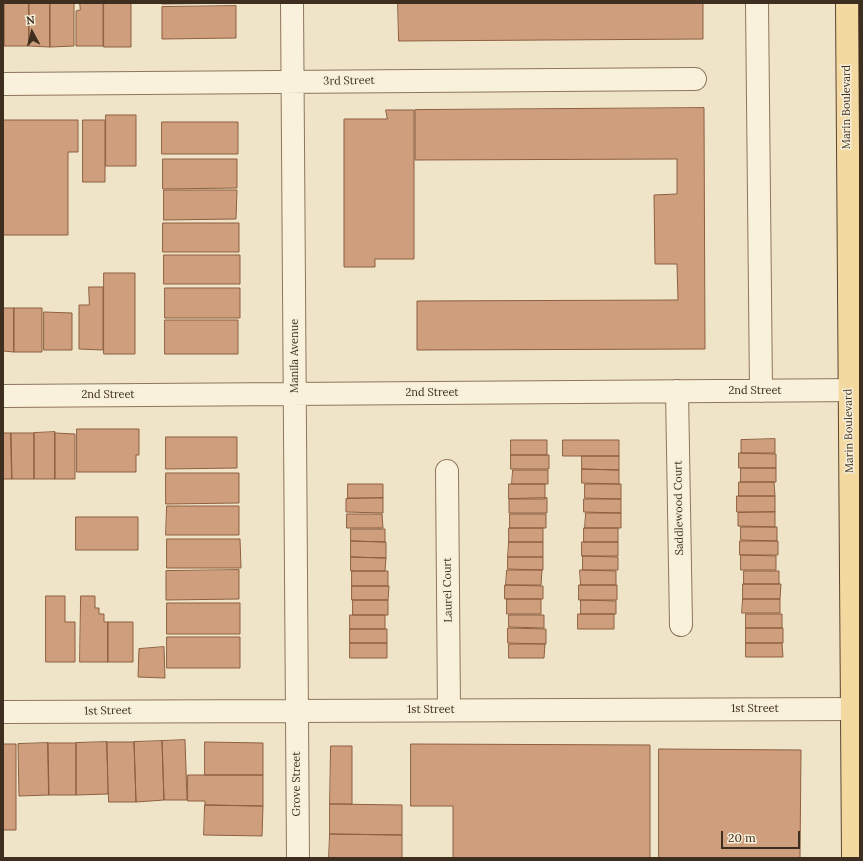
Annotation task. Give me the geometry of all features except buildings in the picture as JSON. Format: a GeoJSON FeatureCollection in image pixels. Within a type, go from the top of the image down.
{"type":"FeatureCollection","features":[{"type":"Feature","properties":{"kind":"main road","name":"Marin Boulevard"},"geometry":{"type":"LineString","coordinates":[[847,3],[854,390],[856,709],[853,858]]}},
{"type":"Feature","properties":{"kind":"street","name":"Manila Avenue"},"geometry":{"type":"LineString","coordinates":[[292,3],[297,710]]}},
{"type":"Feature","properties":{"kind":"street"},"geometry":{"type":"LineString","coordinates":[[756,3],[761,391]]}},
{"type":"Feature","properties":{"kind":"street","name":"3rd Street"},"geometry":{"type":"LineString","coordinates":[[3,84],[695,79]]}},
{"type":"Feature","properties":{"kind":"street","name":"2nd Street"},"geometry":{"type":"LineString","coordinates":[[3,396],[854,390]]}},
{"type":"Feature","properties":{"kind":"street","name":"Saddlewood Court"},"geometry":{"type":"LineString","coordinates":[[677,391],[681,625]]}},
{"type":"Feature","properties":{"kind":"street","name":"Laurel Court"},"geometry":{"type":"LineString","coordinates":[[447,471],[449,710]]}},
{"type":"Feature","properties":{"kind":"street","name":"1st Street"},"geometry":{"type":"LineString","coordinates":[[3,712],[856,709]]}},
{"type":"Feature","properties":{"kind":"street","name":"Grove Street"},"geometry":{"type":"LineString","coordinates":[[297,710],[298,858]]}}]}
